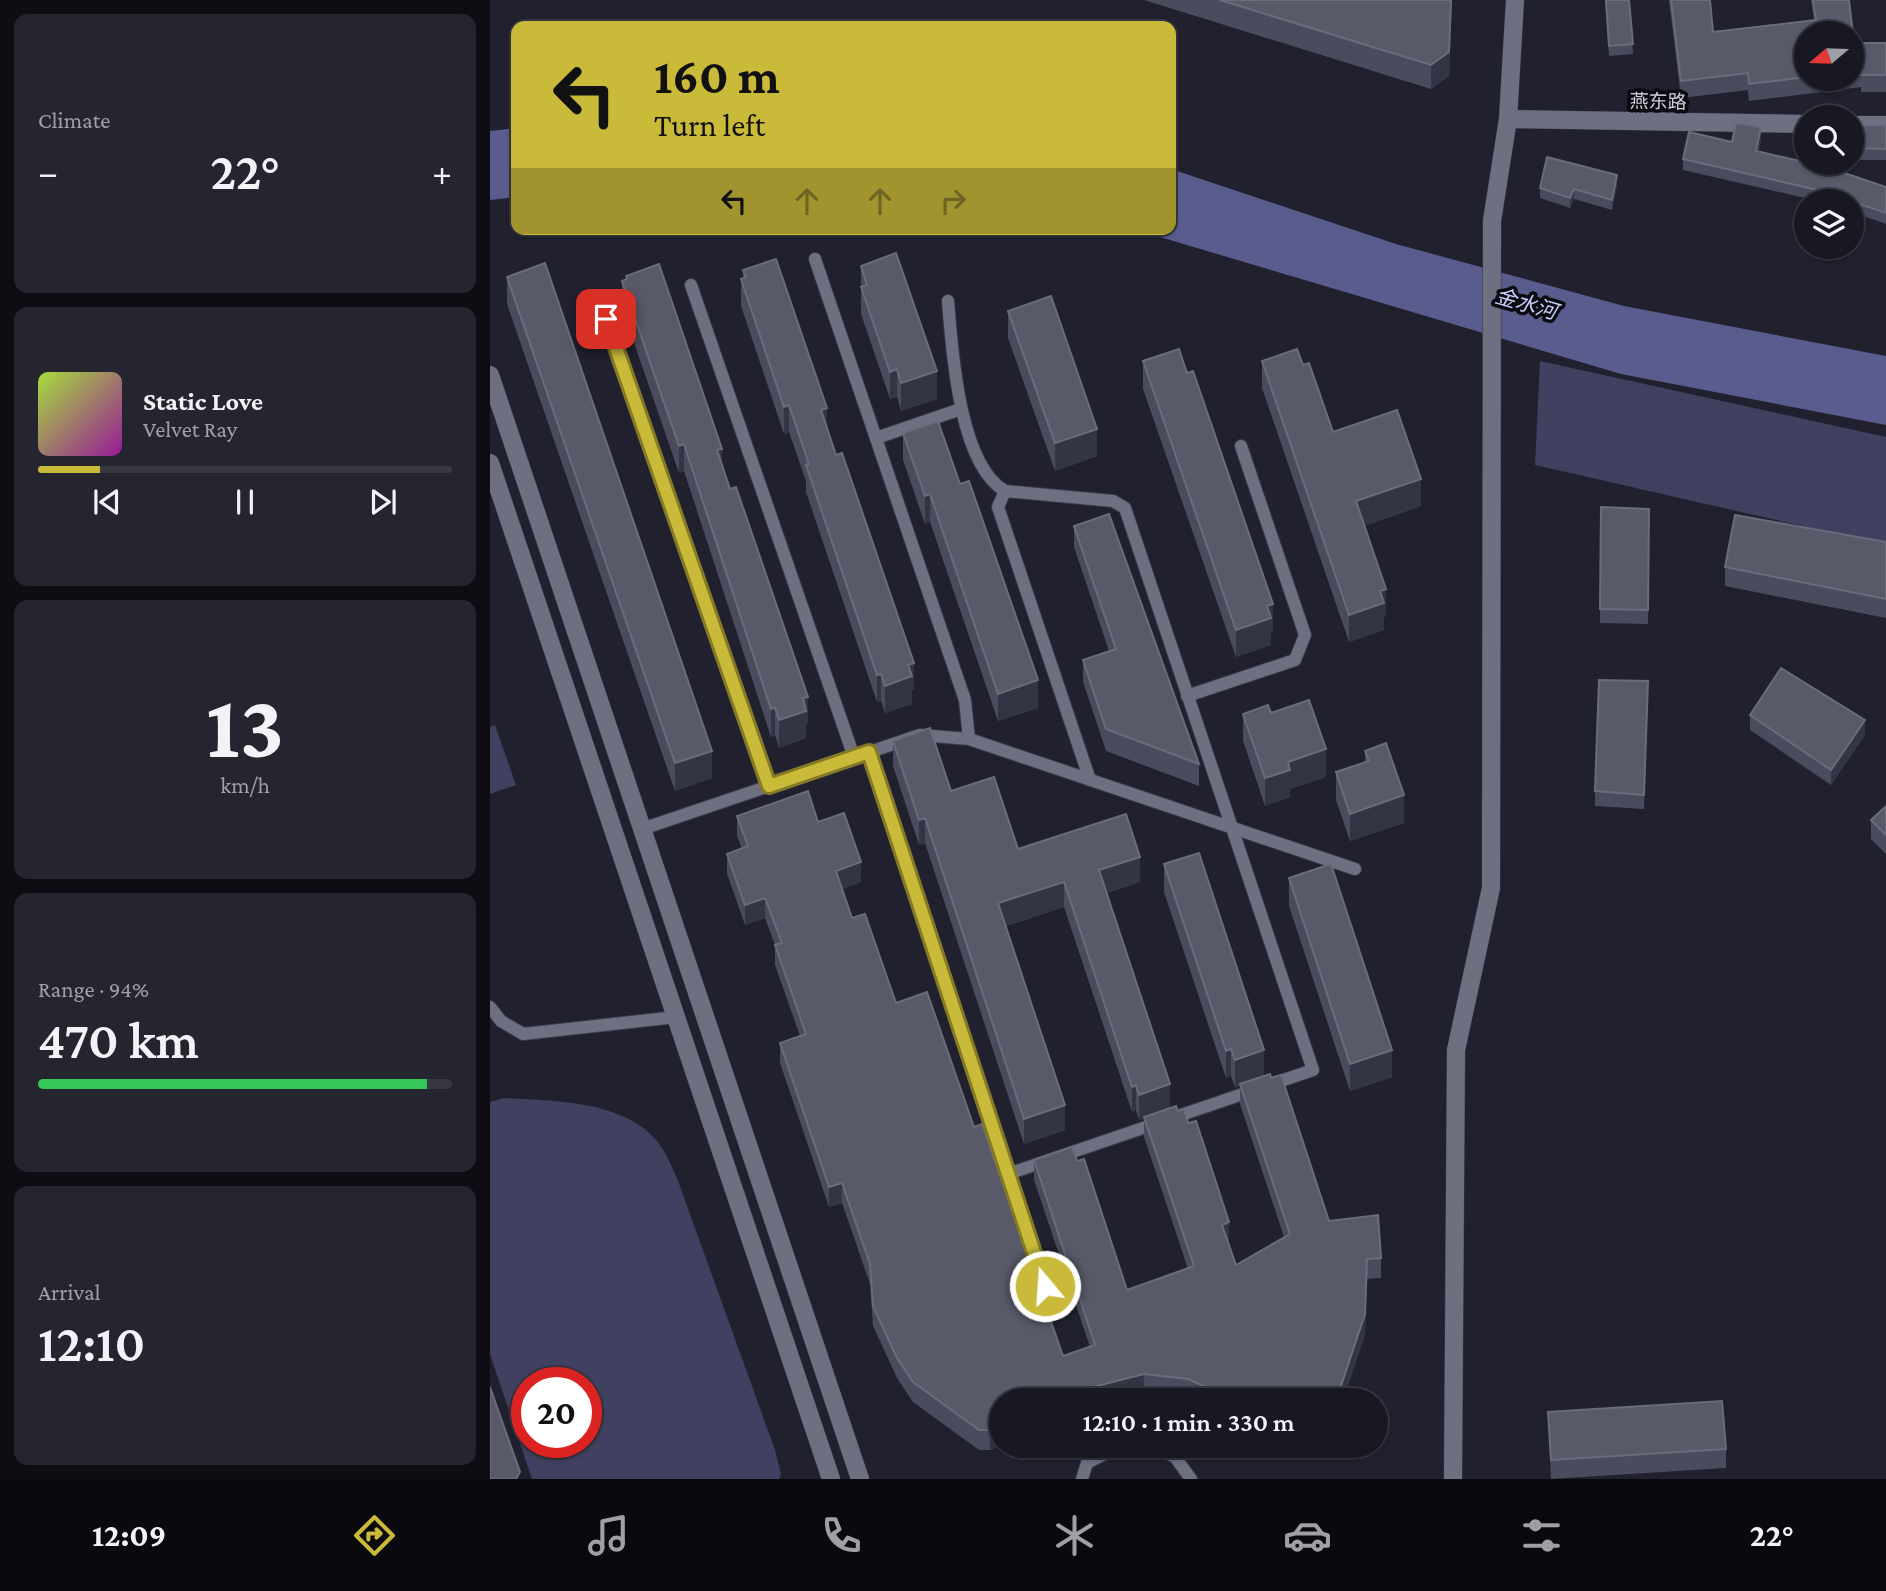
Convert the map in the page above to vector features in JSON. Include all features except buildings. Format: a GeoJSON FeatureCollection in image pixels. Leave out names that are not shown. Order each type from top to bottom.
{"type":"FeatureCollection","features":[{"type":"Feature","properties":{"kind":"street"},"geometry":{"type":"LineString","coordinates":[[1453,1479],[1456,1050],[1491,888],[1492,221],[1508,119],[1515,0]]}},
{"type":"Feature","properties":{"kind":"street","name":"燕东路"},"geometry":{"type":"LineString","coordinates":[[1508,119],[1794,124]]}},
{"type":"Feature","properties":{"kind":"street"},"geometry":{"type":"LineString","coordinates":[[1864,125],[1886,125]]}},
{"type":"Feature","properties":{"kind":"street"},"geometry":{"type":"LineString","coordinates":[[490,375],[860,1479]]}},
{"type":"Feature","properties":{"kind":"street"},"geometry":{"type":"LineString","coordinates":[[490,463],[831,1479]]}},
{"type":"Feature","properties":{"kind":"lane"},"geometry":{"type":"LineString","coordinates":[[815,259],[965,700],[969,739]]}},
{"type":"Feature","properties":{"kind":"lane"},"geometry":{"type":"LineString","coordinates":[[691,285],[854,757]]}},
{"type":"Feature","properties":{"kind":"lane"},"geometry":{"type":"LineString","coordinates":[[948,301],[961,409],[985,472],[995,485],[1005,491],[1113,501],[1125,508],[1313,1070],[1008,1174]]}},
{"type":"Feature","properties":{"kind":"lane"},"geometry":{"type":"LineString","coordinates":[[606,319],[769,786]]}},
{"type":"Feature","properties":{"kind":"lane"},"geometry":{"type":"LineString","coordinates":[[876,438],[961,409]]}},
{"type":"Feature","properties":{"kind":"lane"},"geometry":{"type":"LineString","coordinates":[[1187,696],[1295,660],[1305,635],[1241,446]]}},
{"type":"Feature","properties":{"kind":"lane"},"geometry":{"type":"LineString","coordinates":[[1005,491],[999,507],[1090,780]]}},
{"type":"Feature","properties":{"kind":"lane"},"geometry":{"type":"LineString","coordinates":[[642,829],[920,735],[969,739],[1355,869]]}},
{"type":"Feature","properties":{"kind":"lane"},"geometry":{"type":"LineString","coordinates":[[869,752],[1053,1308]]}},
{"type":"Feature","properties":{"kind":"lane"},"geometry":{"type":"LineString","coordinates":[[490,1007],[501,1021],[523,1034],[676,1017]]}},
{"type":"Feature","properties":{"kind":"lane"},"geometry":{"type":"LineString","coordinates":[[1082,1479],[1087,1462],[1095,1458]]}},
{"type":"Feature","properties":{"kind":"lane"},"geometry":{"type":"LineString","coordinates":[[1176,1458],[1191,1479]]}},
{"type":"Feature","properties":{"kind":"shaded area"},"geometry":{"type":"Polygon","coordinates":[[[1540,361],[1886,437],[1886,545],[1535,465],[1540,361]]]}},
{"type":"Feature","properties":{"kind":"shaded area"},"geometry":{"type":"Polygon","coordinates":[[[495,725],[516,785],[490,794],[490,727],[495,725]]]}},
{"type":"Feature","properties":{"kind":"shaded area"},"geometry":{"type":"Polygon","coordinates":[[[505,1098],[568,1102],[591,1106],[632,1120],[649,1132],[662,1148],[677,1178],[775,1450],[781,1474],[779,1479],[532,1479],[525,1458],[602,1458],[602,1367],[511,1367],[511,1416],[490,1354],[490,1102],[505,1098]]]}},
{"type":"Feature","properties":{"kind":"water"},"geometry":{"type":"Polygon","coordinates":[[[511,129],[511,198],[490,200],[490,131],[511,129]]]}},
{"type":"Feature","properties":{"kind":"water","name":"金水河"},"geometry":{"type":"Polygon","coordinates":[[[1176,171],[1396,244],[1624,306],[1886,356],[1886,425],[1621,374],[1153,235],[1176,235],[1176,171]]]}},
{"type":"Feature","properties":{"kind":"route"},"geometry":{"type":"LineString","coordinates":[[606,319],[769,786],[869,752],[1045,1286]]}}]}
